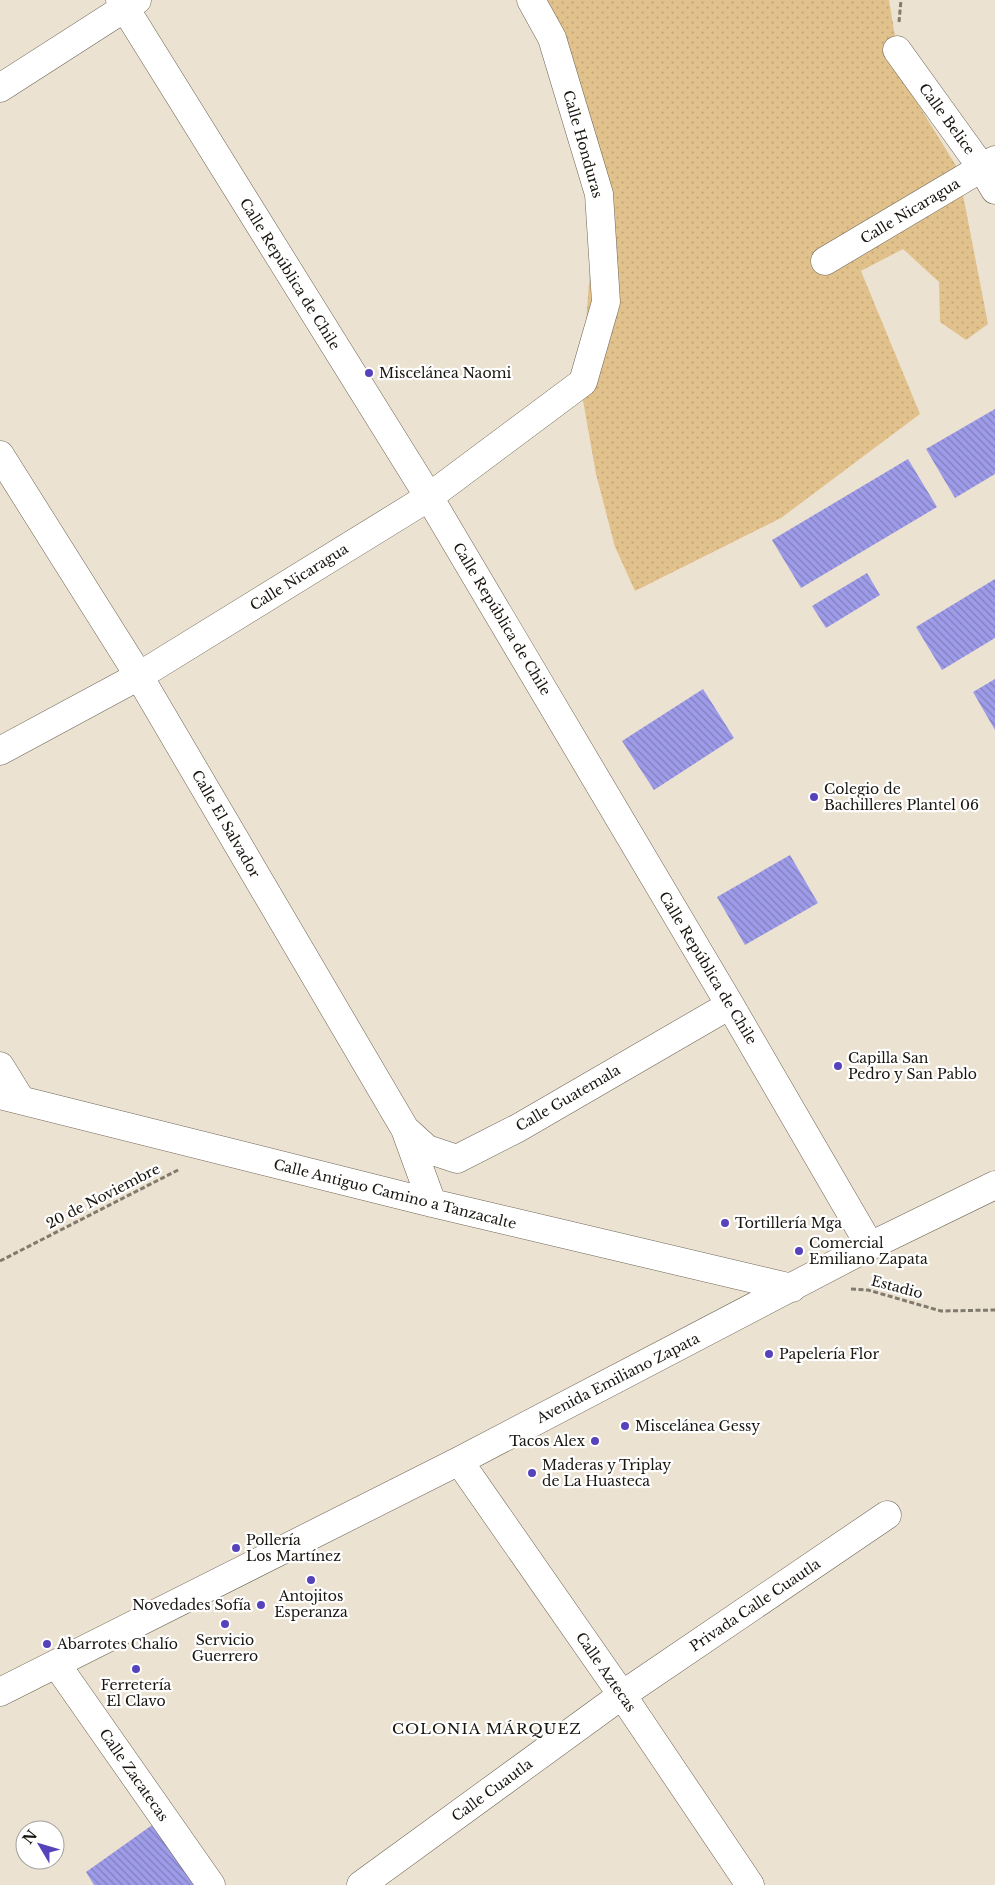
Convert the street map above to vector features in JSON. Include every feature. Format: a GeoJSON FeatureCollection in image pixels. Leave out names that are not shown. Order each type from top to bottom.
{"type":"FeatureCollection","features":[{"type":"Feature","properties":{"kind":"street","name":"Calle Honduras"},"geometry":{"type":"LineString","coordinates":[[531,0],[552,38],[599,194],[606,302],[583,382]]}},
{"type":"Feature","properties":{"kind":"street"},"geometry":{"type":"LineString","coordinates":[[0,88],[127,2]]}},
{"type":"Feature","properties":{"kind":"street","name":"Calle República de Chile"},"geometry":{"type":"LineString","coordinates":[[127,2],[429,497],[730,1005],[870,1246]]}},
{"type":"Feature","properties":{"kind":"street","name":"Calle Belice"},"geometry":{"type":"LineString","coordinates":[[897,50],[991,173]]}},
{"type":"Feature","properties":{"kind":"street","name":"Calle Nicaragua"},"geometry":{"type":"LineString","coordinates":[[825,261],[991,173]]}},
{"type":"Feature","properties":{"kind":"street","name":"Calle Nicaragua"},"geometry":{"type":"LineString","coordinates":[[0,751],[139,676],[429,497],[583,382]]}},
{"type":"Feature","properties":{"kind":"street","name":"Calle El Salvador"},"geometry":{"type":"LineString","coordinates":[[0,455],[139,676],[405,1129],[432,1203]]}},
{"type":"Feature","properties":{"kind":"street","name":"Calle Guatemala"},"geometry":{"type":"LineString","coordinates":[[405,1129],[427,1149],[457,1159],[518,1128],[730,1005]]}},
{"type":"Feature","properties":{"kind":"street"},"geometry":{"type":"LineString","coordinates":[[0,1066],[10,1098]]}},
{"type":"Feature","properties":{"kind":"street","name":"Calle Antiguo Camino a Tanzacalte"},"geometry":{"type":"LineString","coordinates":[[10,1098],[217,1151],[792,1288]]}},
{"type":"Feature","properties":{"kind":"street","name":"Avenida Emiliano Zapata"},"geometry":{"type":"LineString","coordinates":[[0,1692],[459,1461],[870,1246],[995,1185]]}},
{"type":"Feature","properties":{"kind":"street","name":"Calle Aztecas"},"geometry":{"type":"LineString","coordinates":[[459,1461],[622,1695],[750,1885]]}},
{"type":"Feature","properties":{"kind":"street","name":"Privada Calle Cuautla"},"geometry":{"type":"LineString","coordinates":[[622,1695],[887,1515]]}},
{"type":"Feature","properties":{"kind":"street","name":"Calle Zacatecas"},"geometry":{"type":"LineString","coordinates":[[57,1664],[211,1885]]}},
{"type":"Feature","properties":{"kind":"street","name":"Calle Cuautla"},"geometry":{"type":"LineString","coordinates":[[361,1885],[622,1695]]}},
{"type":"Feature","properties":{"kind":"path","name":"20 de Noviembre"},"geometry":{"type":"LineString","coordinates":[[0,1261],[217,1151]]}},
{"type":"Feature","properties":{"kind":"path","name":"Estadio"},"geometry":{"type":"LineString","coordinates":[[849,1289],[868,1290],[941,1311],[995,1310]]}},
{"type":"Feature","properties":{"kind":"shaded area"},"geometry":{"type":"Polygon","coordinates":[[[542,0],[889,0],[902,78],[958,169],[988,324],[966,340],[940,322],[939,282],[903,249],[861,271],[920,414],[781,518],[635,591],[615,547],[596,474],[581,389],[594,216],[542,0]]]}},
{"type":"Feature","properties":{"kind":"building"},"geometry":{"type":"Polygon","coordinates":[[[995,409],[995,474],[955,498],[926,449],[995,409]]]}},
{"type":"Feature","properties":{"kind":"building"},"geometry":{"type":"Polygon","coordinates":[[[908,459],[937,507],[801,588],[772,540],[908,459]]]}},
{"type":"Feature","properties":{"kind":"building"},"geometry":{"type":"Polygon","coordinates":[[[867,573],[880,595],[826,628],[812,606],[867,573]]]}},
{"type":"Feature","properties":{"kind":"building"},"geometry":{"type":"Polygon","coordinates":[[[995,579],[995,638],[942,670],[916,627],[995,579]]]}},
{"type":"Feature","properties":{"kind":"building"},"geometry":{"type":"Polygon","coordinates":[[[995,679],[995,730],[973,692],[995,679]]]}},
{"type":"Feature","properties":{"kind":"building"},"geometry":{"type":"Polygon","coordinates":[[[703,689],[734,738],[654,790],[622,741],[703,689]]]}},
{"type":"Feature","properties":{"kind":"building"},"geometry":{"type":"Polygon","coordinates":[[[790,855],[818,903],[745,945],[717,897],[790,855]]]}},
{"type":"Feature","properties":{"kind":"building"},"geometry":{"type":"Polygon","coordinates":[[[155,1823],[199,1885],[94,1885],[86,1872],[155,1823]]]}},
{"type":"Feature","properties":{"kind":"place","name":"Miscelánea Naomi"},"geometry":{"type":"Point","coordinates":[369,373]}},
{"type":"Feature","properties":{"kind":"place","name":"Colegio de Bachilleres Plantel 06"},"geometry":{"type":"Point","coordinates":[814,797]}},
{"type":"Feature","properties":{"kind":"place","name":"Capilla San Pedro y San Pablo"},"geometry":{"type":"Point","coordinates":[838,1066]}},
{"type":"Feature","properties":{"kind":"place","name":"Tortillería Mga"},"geometry":{"type":"Point","coordinates":[725,1223]}},
{"type":"Feature","properties":{"kind":"place","name":"Comercial Emiliano Zapata"},"geometry":{"type":"Point","coordinates":[799,1251]}},
{"type":"Feature","properties":{"kind":"place","name":"Papelería Flor"},"geometry":{"type":"Point","coordinates":[769,1354]}},
{"type":"Feature","properties":{"kind":"place","name":"Miscelánea Gessy"},"geometry":{"type":"Point","coordinates":[625,1426]}},
{"type":"Feature","properties":{"kind":"place","name":"Tacos Alex"},"geometry":{"type":"Point","coordinates":[595,1441]}},
{"type":"Feature","properties":{"kind":"place","name":"Maderas y Triplay de La Huasteca"},"geometry":{"type":"Point","coordinates":[532,1473]}},
{"type":"Feature","properties":{"kind":"place","name":"Pollería Los Martínez"},"geometry":{"type":"Point","coordinates":[236,1548]}},
{"type":"Feature","properties":{"kind":"place","name":"Antojitos Esperanza"},"geometry":{"type":"Point","coordinates":[311,1580]}},
{"type":"Feature","properties":{"kind":"place","name":"Novedades Sofía"},"geometry":{"type":"Point","coordinates":[261,1605]}},
{"type":"Feature","properties":{"kind":"place","name":"Servicio Guerrero"},"geometry":{"type":"Point","coordinates":[225,1624]}},
{"type":"Feature","properties":{"kind":"place","name":"Abarrotes Chalío"},"geometry":{"type":"Point","coordinates":[47,1644]}},
{"type":"Feature","properties":{"kind":"place","name":"Ferretería El Clavo"},"geometry":{"type":"Point","coordinates":[136,1669]}},
{"type":"Feature","properties":{"kind":"district","name":"COLONIA MÁRQUEZ"},"geometry":{"type":"Point","coordinates":[487,1729]}}]}
